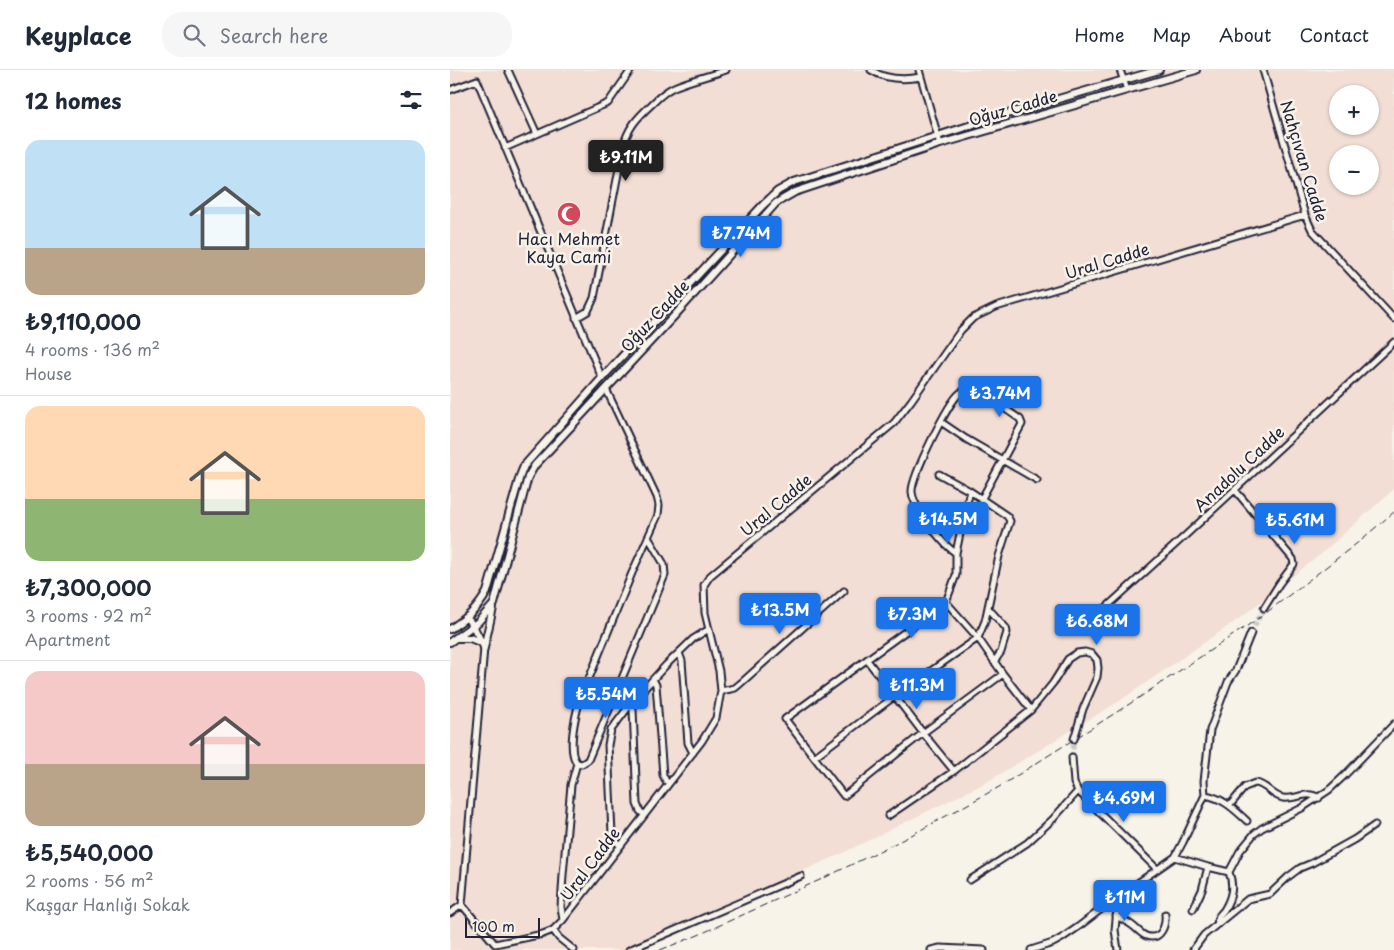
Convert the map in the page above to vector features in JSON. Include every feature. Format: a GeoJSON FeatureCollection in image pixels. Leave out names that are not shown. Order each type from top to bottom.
{"type":"FeatureCollection","features":[{"type":"Feature","properties":{"kind":"street"},"geometry":{"type":"LineString","coordinates":[[508,70],[537,134]]}},
{"type":"Feature","properties":{"kind":"street"},"geometry":{"type":"LineString","coordinates":[[505,148],[608,104],[631,70]]}},
{"type":"Feature","properties":{"kind":"street"},"geometry":{"type":"LineString","coordinates":[[576,318],[588,311],[594,298],[622,148],[629,129],[638,117],[663,93],[680,85],[726,70]]}},
{"type":"Feature","properties":{"kind":"street"},"geometry":{"type":"LineString","coordinates":[[871,70],[887,77],[904,79],[921,77]]}},
{"type":"Feature","properties":{"kind":"street"},"geometry":{"type":"LineString","coordinates":[[919,70],[940,144]]}},
{"type":"Feature","properties":{"kind":"street"},"geometry":{"type":"LineString","coordinates":[[1120,70],[1127,90]]}},
{"type":"Feature","properties":{"kind":"street","name":"Oğuz Cadde"},"geometry":{"type":"LineString","coordinates":[[450,628],[467,618],[481,603],[487,592],[524,466],[602,378],[763,205],[778,192],[794,182],[938,135],[1158,70]]}},
{"type":"Feature","properties":{"kind":"street","name":"Oğuz Cadde"},"geometry":{"type":"LineString","coordinates":[[453,640],[473,626],[494,604],[529,474],[535,465],[776,203],[795,192],[940,144],[1196,70]]}},
{"type":"Feature","properties":{"kind":"street","name":"Nahçıvan Cadde"},"geometry":{"type":"LineString","coordinates":[[1263,70],[1305,215],[1312,230],[1394,319]]}},
{"type":"Feature","properties":{"kind":"street"},"geometry":{"type":"LineString","coordinates":[[450,90],[477,80],[606,389],[659,501],[658,515],[648,537],[632,573],[579,703],[574,721],[573,742],[574,759],[578,763],[582,764],[588,760],[665,575],[664,564],[648,537]]}},
{"type":"Feature","properties":{"kind":"street","name":"Ural Cadde"},"geometry":{"type":"LineString","coordinates":[[495,944],[543,934],[553,930],[563,920],[702,742],[716,718],[721,691],[719,671],[705,613],[704,585],[710,576],[894,423],[912,401],[957,334],[973,318],[996,307],[1305,215]]}},
{"type":"Feature","properties":{"kind":"street","name":"Anadolu Cadde"},"geometry":{"type":"LineString","coordinates":[[1100,613],[1394,342]]}},
{"type":"Feature","properties":{"kind":"street"},"geometry":{"type":"LineString","coordinates":[[956,553],[945,545],[916,505],[912,486],[932,439],[955,399],[962,392],[973,390],[1022,422],[981,500]]}},
{"type":"Feature","properties":{"kind":"street"},"geometry":{"type":"LineString","coordinates":[[941,422],[1036,480]]}},
{"type":"Feature","properties":{"kind":"street"},"geometry":{"type":"LineString","coordinates":[[814,757],[894,696],[978,638],[985,621],[999,556],[1010,521],[1006,516],[940,474]]}},
{"type":"Feature","properties":{"kind":"street"},"geometry":{"type":"LineString","coordinates":[[1235,490],[1293,558],[1294,564],[1264,608]]}},
{"type":"Feature","properties":{"kind":"street"},"geometry":{"type":"LineString","coordinates":[[970,492],[956,553],[956,575],[946,602],[785,719],[844,796],[923,733],[1003,674]]}},
{"type":"Feature","properties":{"kind":"street"},"geometry":{"type":"LineString","coordinates":[[721,691],[734,688],[741,683],[844,591]]}},
{"type":"Feature","properties":{"kind":"street"},"geometry":{"type":"LineString","coordinates":[[946,602],[978,638],[1031,710]]}},
{"type":"Feature","properties":{"kind":"street"},"geometry":{"type":"LineString","coordinates":[[494,604],[483,645],[462,904],[498,950]]}},
{"type":"Feature","properties":{"kind":"street"},"geometry":{"type":"LineString","coordinates":[[988,608],[1006,628],[1007,632],[1001,652],[994,662]]}},
{"type":"Feature","properties":{"kind":"street"},"geometry":{"type":"LineString","coordinates":[[467,618],[483,645]]}},
{"type":"Feature","properties":{"kind":"street"},"geometry":{"type":"LineString","coordinates":[[620,846],[612,834],[608,741],[612,726],[630,704],[679,653],[709,629]]}},
{"type":"Feature","properties":{"kind":"street"},"geometry":{"type":"LineString","coordinates":[[1031,950],[1062,938],[1175,856],[1205,794],[1204,781],[1210,730],[1228,682],[1236,670],[1251,633]]}},
{"type":"Feature","properties":{"kind":"street"},"geometry":{"type":"LineString","coordinates":[[453,640],[470,638],[483,645]]}},
{"type":"Feature","properties":{"kind":"street"},"geometry":{"type":"LineString","coordinates":[[888,816],[954,771],[1031,710],[1053,683],[1068,659],[1077,653],[1085,652],[1092,654],[1097,660],[1097,677],[1083,709],[1074,739]]}},
{"type":"Feature","properties":{"kind":"street"},"geometry":{"type":"LineString","coordinates":[[679,653],[682,661],[688,743],[693,753]]}},
{"type":"Feature","properties":{"kind":"street"},"geometry":{"type":"LineString","coordinates":[[867,660],[954,771]]}},
{"type":"Feature","properties":{"kind":"street"},"geometry":{"type":"LineString","coordinates":[[653,679],[656,686],[664,775],[669,783]]}},
{"type":"Feature","properties":{"kind":"street"},"geometry":{"type":"LineString","coordinates":[[630,704],[633,709],[637,804],[644,815]]}},
{"type":"Feature","properties":{"kind":"street"},"geometry":{"type":"LineString","coordinates":[[1218,924],[1218,918],[1232,893],[1232,881],[1229,872],[1240,851],[1254,834],[1319,798],[1345,775],[1394,724]]}},
{"type":"Feature","properties":{"kind":"street"},"geometry":{"type":"LineString","coordinates":[[1072,758],[1074,783],[1078,791],[1157,869]]}},
{"type":"Feature","properties":{"kind":"street"},"geometry":{"type":"LineString","coordinates":[[563,920],[561,907],[571,785],[578,763]]}},
{"type":"Feature","properties":{"kind":"street"},"geometry":{"type":"LineString","coordinates":[[1230,805],[1245,787],[1255,783],[1264,786],[1279,797],[1291,798],[1309,794],[1319,798]]}},
{"type":"Feature","properties":{"kind":"street"},"geometry":{"type":"LineString","coordinates":[[970,880],[1027,843],[1078,791]]}},
{"type":"Feature","properties":{"kind":"street"},"geometry":{"type":"LineString","coordinates":[[1205,794],[1230,805],[1247,821]]}},
{"type":"Feature","properties":{"kind":"street"},"geometry":{"type":"LineString","coordinates":[[1193,950],[1204,934],[1248,899],[1270,894],[1300,868],[1312,864],[1355,839],[1375,824]]}},
{"type":"Feature","properties":{"kind":"street"},"geometry":{"type":"LineString","coordinates":[[1175,856],[1229,872]]}},
{"type":"Feature","properties":{"kind":"street"},"geometry":{"type":"LineString","coordinates":[[1194,909],[1204,884],[1208,867]]}},
{"type":"Feature","properties":{"kind":"street"},"geometry":{"type":"LineString","coordinates":[[629,950],[801,876]]}},
{"type":"Feature","properties":{"kind":"street"},"geometry":{"type":"LineString","coordinates":[[1116,898],[1115,930],[1118,950]]}},
{"type":"Feature","properties":{"kind":"street"},"geometry":{"type":"LineString","coordinates":[[450,912],[462,904]]}},
{"type":"Feature","properties":{"kind":"street"},"geometry":{"type":"LineString","coordinates":[[1116,916],[1132,925],[1144,936],[1153,937],[1160,934],[1164,928],[1165,914]]}},
{"type":"Feature","properties":{"kind":"street"},"geometry":{"type":"LineString","coordinates":[[553,930],[559,938],[574,950]]}},
{"type":"Feature","properties":{"kind":"street"},"geometry":{"type":"LineString","coordinates":[[930,950],[948,948],[984,950]]}},
{"type":"Feature","properties":{"kind":"shaded area"},"geometry":{"type":"Polygon","coordinates":[[[450,70],[1394,70],[1394,489],[1321,554],[1240,618],[1121,700],[987,782],[841,854],[624,950],[450,950],[450,70]]]}},
{"type":"Feature","properties":{"kind":"tunnel"},"geometry":{"type":"LineString","coordinates":[[1251,633],[1264,608]]}},
{"type":"Feature","properties":{"kind":"tunnel"},"geometry":{"type":"LineString","coordinates":[[1072,757],[1074,739]]}},
{"type":"Feature","properties":{"kind":"railway"},"geometry":{"type":"LineString","coordinates":[[660,950],[696,936],[822,879],[906,838],[999,787],[1131,703],[1262,616],[1356,544],[1394,512]]}},
{"type":"Feature","properties":{"kind":"place","name":"Hacı Mehmet Kaya Cami"},"geometry":{"type":"Point","coordinates":[569,214]}}]}
